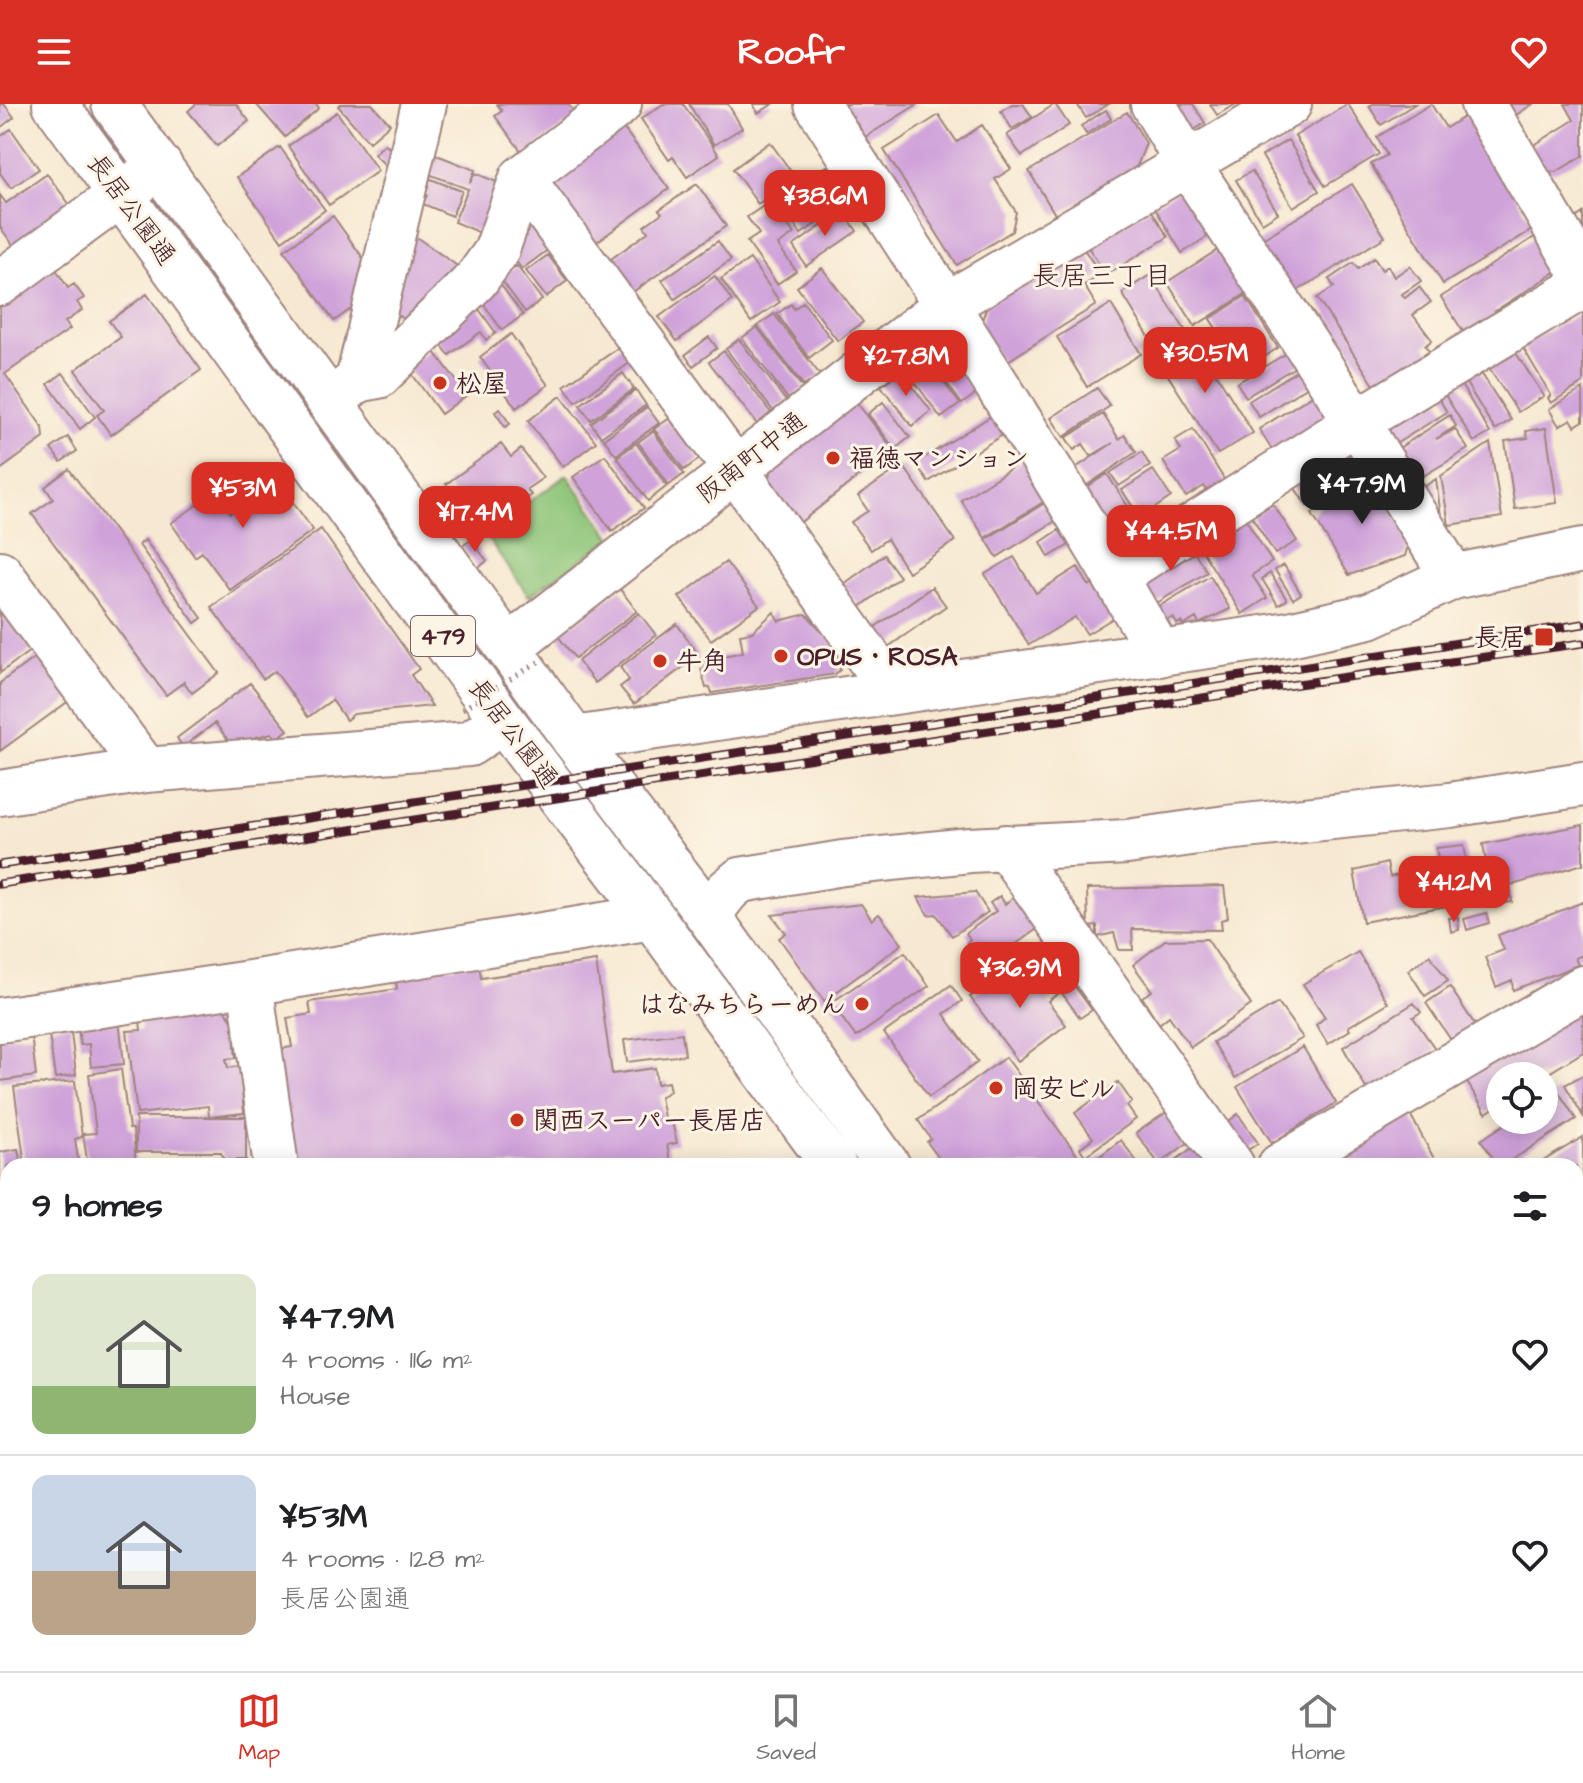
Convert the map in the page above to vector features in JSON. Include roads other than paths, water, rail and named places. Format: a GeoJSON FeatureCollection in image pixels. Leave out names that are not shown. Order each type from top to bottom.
{"type":"FeatureCollection","features":[{"type":"Feature","properties":{"kind":"main road","name":"長居公園通"},"geometry":{"type":"LineString","coordinates":[[55,104],[121,194],[483,715],[652,917],[817,1158]]}},
{"type":"Feature","properties":{"kind":"main road","name":"長居公園通"},"geometry":{"type":"LineString","coordinates":[[114,104],[160,166],[344,391],[528,652],[574,739],[708,915],[882,1158]]}},
{"type":"Feature","properties":{"kind":"main road"},"geometry":{"type":"LineString","coordinates":[[344,391],[424,104]]}},
{"type":"Feature","properties":{"kind":"main road"},"geometry":{"type":"LineString","coordinates":[[344,391],[378,376],[476,280],[496,252],[522,178],[619,104]]}},
{"type":"Feature","properties":{"kind":"main road"},"geometry":{"type":"LineString","coordinates":[[817,104],[946,305],[1115,576],[1160,654]]}},
{"type":"Feature","properties":{"kind":"main road"},"geometry":{"type":"LineString","coordinates":[[1153,104],[1188,164],[1357,422],[1453,577]]}},
{"type":"Feature","properties":{"kind":"main road","name":"阪南町中通"},"geometry":{"type":"LineString","coordinates":[[528,652],[735,469],[946,305],[1289,104]]}},
{"type":"Feature","properties":{"kind":"main road"},"geometry":{"type":"LineString","coordinates":[[1483,104],[1583,274]]}},
{"type":"Feature","properties":{"kind":"main road"},"geometry":{"type":"LineString","coordinates":[[0,283],[160,166]]}},
{"type":"Feature","properties":{"kind":"main road"},"geometry":{"type":"LineString","coordinates":[[522,178],[893,692]]}},
{"type":"Feature","properties":{"kind":"main road"},"geometry":{"type":"LineString","coordinates":[[1115,576],[1357,422],[1583,286]]}},
{"type":"Feature","properties":{"kind":"main road"},"geometry":{"type":"LineString","coordinates":[[574,739],[1289,634],[1369,616],[1453,577],[1583,550]]}},
{"type":"Feature","properties":{"kind":"main road"},"geometry":{"type":"LineString","coordinates":[[0,573],[146,770]]}},
{"type":"Feature","properties":{"kind":"main road"},"geometry":{"type":"LineString","coordinates":[[0,793],[146,770],[469,744],[483,715]]}},
{"type":"Feature","properties":{"kind":"main road"},"geometry":{"type":"LineString","coordinates":[[708,915],[740,880],[843,863],[1006,847],[1127,842],[1226,828],[1450,805],[1583,784]]}},
{"type":"Feature","properties":{"kind":"main road"},"geometry":{"type":"LineString","coordinates":[[1006,847],[1226,1158]]}},
{"type":"Feature","properties":{"kind":"main road"},"geometry":{"type":"LineString","coordinates":[[0,1020],[250,983],[652,917]]}},
{"type":"Feature","properties":{"kind":"main road"},"geometry":{"type":"LineString","coordinates":[[250,983],[275,1158]]}},
{"type":"Feature","properties":{"kind":"main road"},"geometry":{"type":"LineString","coordinates":[[1294,1158],[1583,988]]}},
{"type":"Feature","properties":{"kind":"railway"},"geometry":{"type":"LineString","coordinates":[[0,865],[1583,624]]}},
{"type":"Feature","properties":{"kind":"railway"},"geometry":{"type":"LineString","coordinates":[[0,884],[1222,695],[1583,643]]}},
{"type":"Feature","properties":{"kind":"place","name":"松屋"},"geometry":{"type":"Point","coordinates":[440,383]}},
{"type":"Feature","properties":{"kind":"place","name":"福徳マンション"},"geometry":{"type":"Point","coordinates":[833,458]}},
{"type":"Feature","properties":{"kind":"place","name":"長居"},"geometry":{"type":"Point","coordinates":[1544,637]}},
{"type":"Feature","properties":{"kind":"place","name":"OPUS・ROSA"},"geometry":{"type":"Point","coordinates":[781,656]}},
{"type":"Feature","properties":{"kind":"place","name":"牛角"},"geometry":{"type":"Point","coordinates":[660,661]}},
{"type":"Feature","properties":{"kind":"place","name":"はなみちらーめん"},"geometry":{"type":"Point","coordinates":[862,1004]}},
{"type":"Feature","properties":{"kind":"place","name":"岡安ビル"},"geometry":{"type":"Point","coordinates":[996,1088]}},
{"type":"Feature","properties":{"kind":"place","name":"関西スーパー長居店"},"geometry":{"type":"Point","coordinates":[517,1120]}},
{"type":"Feature","properties":{"kind":"district","name":"長居三丁目"},"geometry":{"type":"Point","coordinates":[1102,275]}}]}
